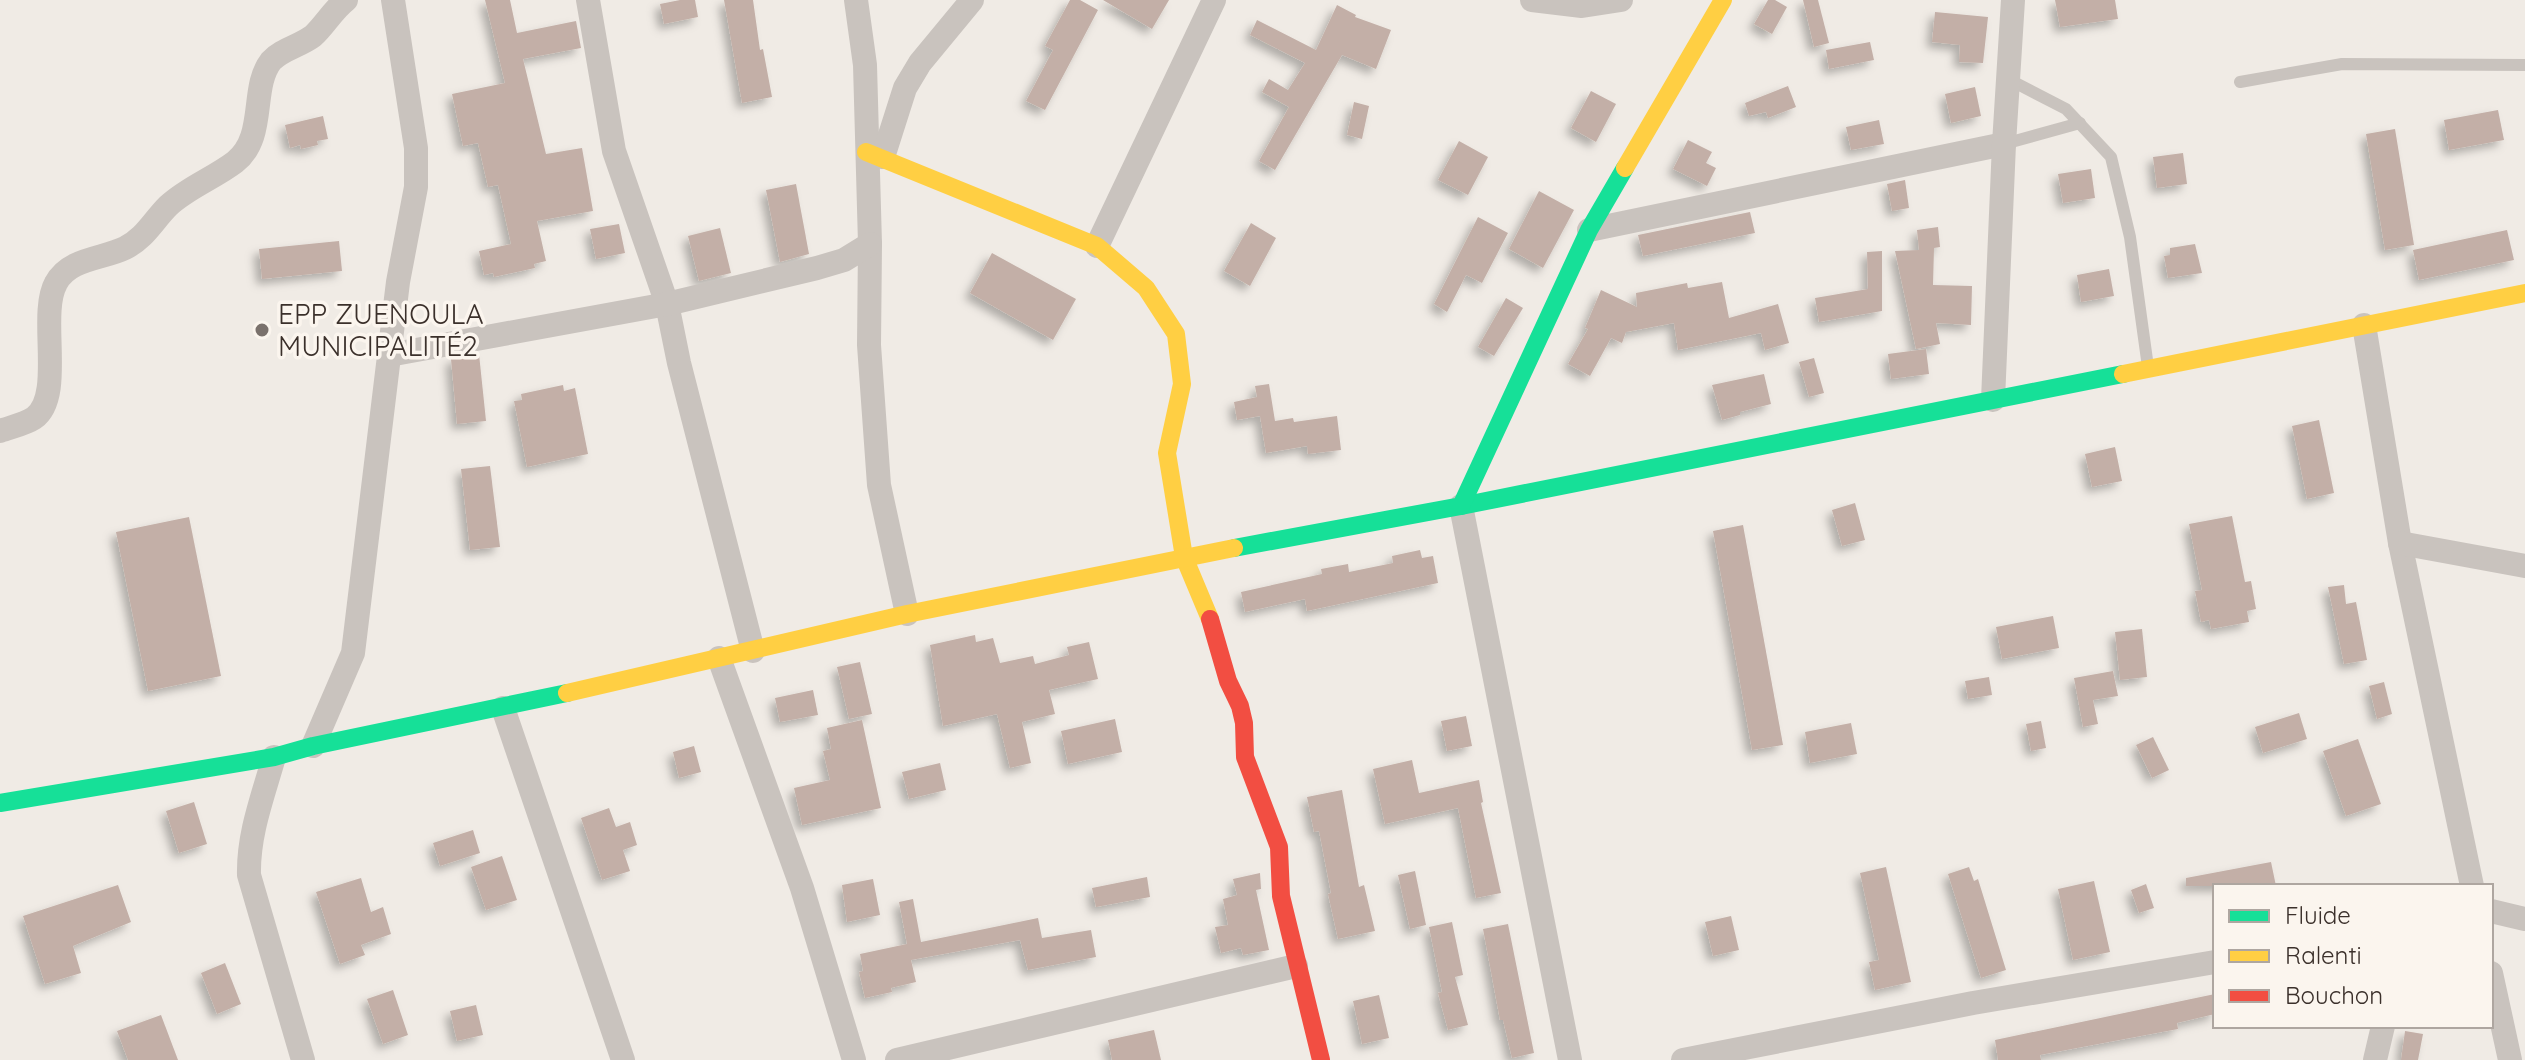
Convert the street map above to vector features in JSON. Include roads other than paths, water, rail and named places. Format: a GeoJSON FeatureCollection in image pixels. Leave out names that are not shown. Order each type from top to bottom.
{"type":"FeatureCollection","features":[{"type":"Feature","properties":{"kind":"street"},"geometry":{"type":"LineString","coordinates":[[0,431],[33,419],[42,410],[47,394],[51,300],[56,283],[66,270],[129,246],[149,231],[169,206],[236,161],[248,148],[253,135],[270,62],[311,37],[346,0]]}},
{"type":"Feature","properties":{"kind":"street"},"geometry":{"type":"LineString","coordinates":[[313,746],[353,653],[398,282],[416,187],[416,148],[393,0]]}},
{"type":"Feature","properties":{"kind":"street"},"geometry":{"type":"LineString","coordinates":[[588,0],[614,151],[667,304],[679,363],[753,651]]}},
{"type":"Feature","properties":{"kind":"street"},"geometry":{"type":"LineString","coordinates":[[856,0],[874,154],[869,345],[879,485],[907,614]]}},
{"type":"Feature","properties":{"kind":"street"},"geometry":{"type":"LineString","coordinates":[[874,154],[920,63],[972,0]]}},
{"type":"Feature","properties":{"kind":"street"},"geometry":{"type":"LineString","coordinates":[[1097,246],[1214,0]]}},
{"type":"Feature","properties":{"kind":"street"},"geometry":{"type":"LineString","coordinates":[[1532,0],[1582,6],[1621,0]]}},
{"type":"Feature","properties":{"kind":"street"},"geometry":{"type":"LineString","coordinates":[[1570,1060],[1461,506],[1589,230],[1723,0]]}},
{"type":"Feature","properties":{"kind":"street"},"geometry":{"type":"LineString","coordinates":[[1993,400],[2013,0]]}},
{"type":"Feature","properties":{"kind":"street"},"geometry":{"type":"LineString","coordinates":[[1589,230],[2004,144]]}},
{"type":"Feature","properties":{"kind":"street"},"geometry":{"type":"LineString","coordinates":[[874,154],[1097,246],[1146,288],[1176,334],[1182,384],[1167,453],[1184,557],[1215,632],[1228,681],[1240,706],[1245,757],[1279,847],[1281,896],[1321,1060]]}},
{"type":"Feature","properties":{"kind":"street"},"geometry":{"type":"LineString","coordinates":[[389,355],[667,304],[829,265],[870,244]]}},
{"type":"Feature","properties":{"kind":"street"},"geometry":{"type":"LineString","coordinates":[[0,803],[274,757],[313,746],[503,708],[907,614],[2525,293]]}},
{"type":"Feature","properties":{"kind":"street"},"geometry":{"type":"LineString","coordinates":[[2364,325],[2400,543],[2472,884]]}},
{"type":"Feature","properties":{"kind":"street"},"geometry":{"type":"LineString","coordinates":[[2400,543],[2525,566]]}},
{"type":"Feature","properties":{"kind":"street"},"geometry":{"type":"LineString","coordinates":[[719,658],[802,888],[854,1060]]}},
{"type":"Feature","properties":{"kind":"street"},"geometry":{"type":"LineString","coordinates":[[503,708],[623,1060]]}},
{"type":"Feature","properties":{"kind":"street"},"geometry":{"type":"LineString","coordinates":[[274,757],[248,852],[249,875],[300,1049],[283,1060]]}},
{"type":"Feature","properties":{"kind":"street"},"geometry":{"type":"LineString","coordinates":[[2493,911],[2525,919]]}},
{"type":"Feature","properties":{"kind":"street"},"geometry":{"type":"LineString","coordinates":[[1683,1060],[1973,1003],[2213,962]]}},
{"type":"Feature","properties":{"kind":"street"},"geometry":{"type":"LineString","coordinates":[[897,1060],[1296,966]]}},
{"type":"Feature","properties":{"kind":"street"},"geometry":{"type":"LineString","coordinates":[[2493,982],[2510,1060]]}},
{"type":"Feature","properties":{"kind":"street"},"geometry":{"type":"LineString","coordinates":[[2375,1060],[2383,1028]]}},
{"type":"Feature","properties":{"kind":"lane"},"geometry":{"type":"LineString","coordinates":[[2240,82],[2342,64],[2525,65]]}},
{"type":"Feature","properties":{"kind":"lane"},"geometry":{"type":"LineString","coordinates":[[2008,79],[2066,109],[2111,157],[2130,237],[2148,368]]}},
{"type":"Feature","properties":{"kind":"lane"},"geometry":{"type":"LineString","coordinates":[[2004,144],[2080,123]]}},
{"type":"Feature","properties":{"kind":"place","name":"EPP ZUENOULA MUNICIPALITÉ2"},"geometry":{"type":"Point","coordinates":[262,330]}}]}
